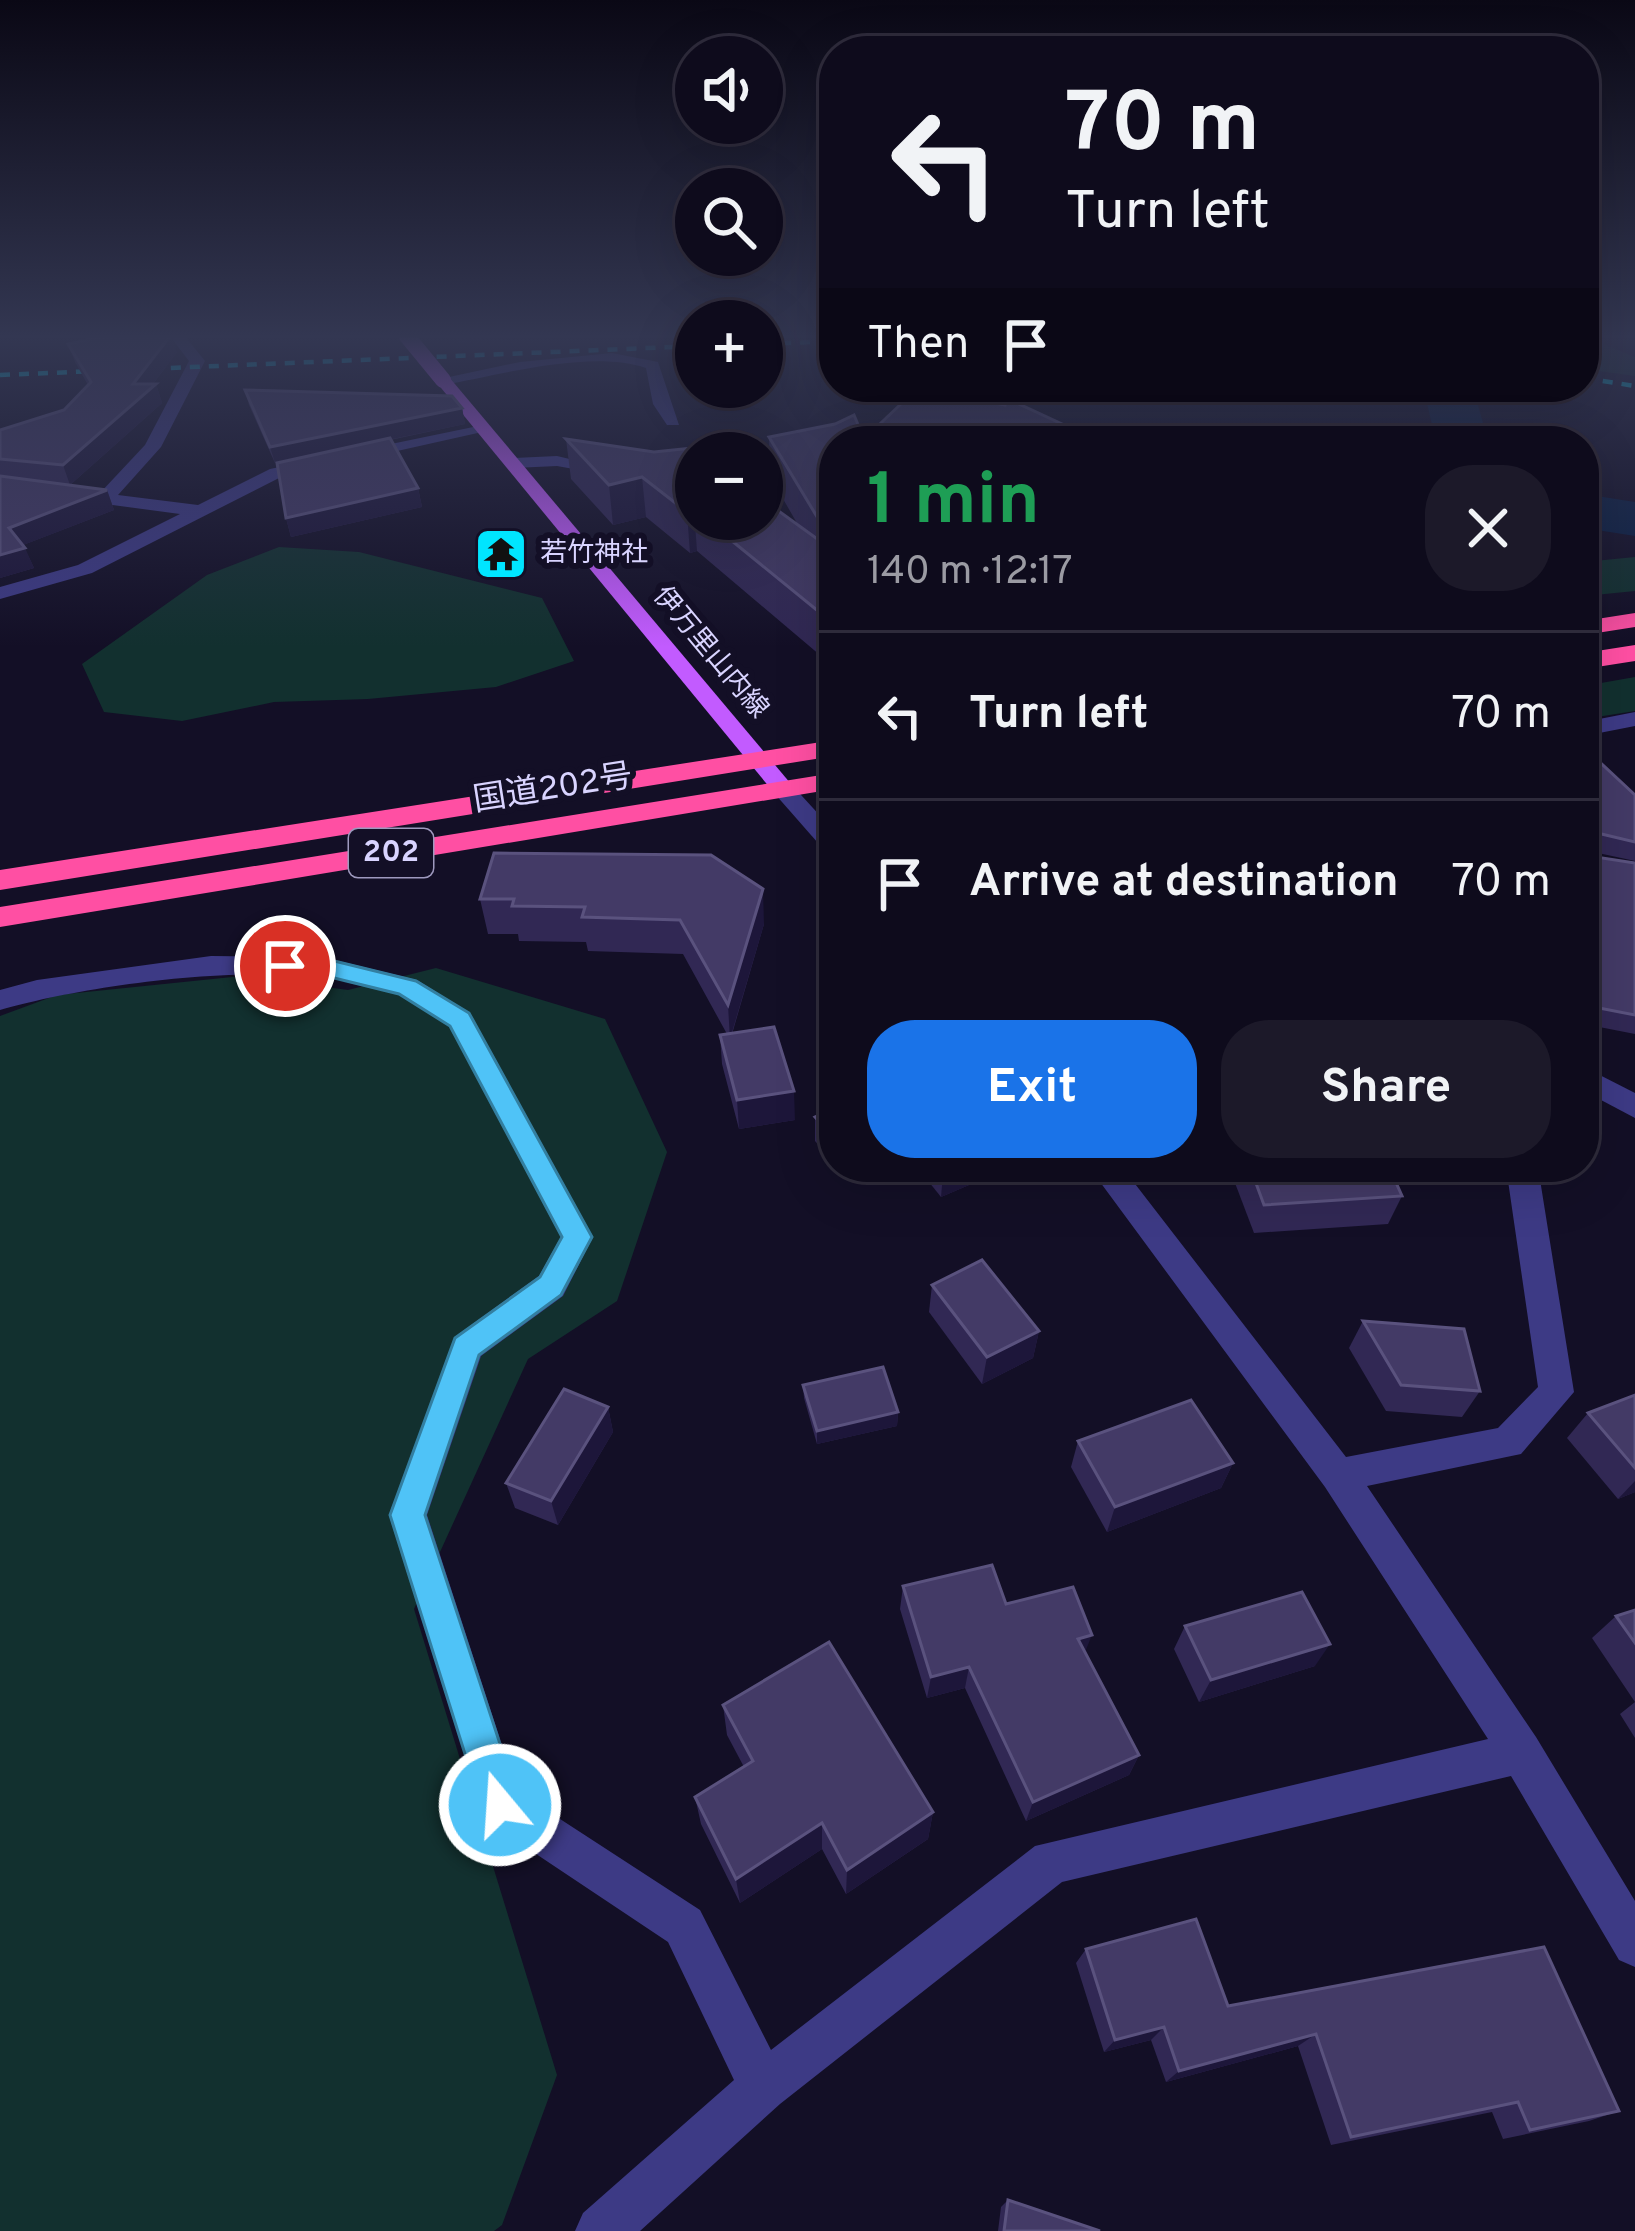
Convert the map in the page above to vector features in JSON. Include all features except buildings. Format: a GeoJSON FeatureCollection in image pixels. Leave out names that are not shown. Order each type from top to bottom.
{"type":"FeatureCollection","features":[{"type":"Feature","properties":{"kind":"highway"},"geometry":{"type":"LineString","coordinates":[[1599,626],[1635,620]]}},
{"type":"Feature","properties":{"kind":"highway"},"geometry":{"type":"LineString","coordinates":[[1599,659],[1635,653]]}},
{"type":"Feature","properties":{"kind":"highway","name":"国道202号"},"geometry":{"type":"LineString","coordinates":[[0,880],[819,750]]}},
{"type":"Feature","properties":{"kind":"highway","name":"国道202号"},"geometry":{"type":"LineString","coordinates":[[0,916],[819,783]]}},
{"type":"Feature","properties":{"kind":"main road","name":"伊万里山内線"},"geometry":{"type":"LineString","coordinates":[[492,439],[783,789]]}},
{"type":"Feature","properties":{"kind":"street"},"geometry":{"type":"LineString","coordinates":[[105,498],[157,439]]}},
{"type":"Feature","properties":{"kind":"street"},"geometry":{"type":"LineString","coordinates":[[0,593],[85,568],[276,473],[439,439]]}},
{"type":"Feature","properties":{"kind":"street"},"geometry":{"type":"LineString","coordinates":[[783,462],[819,456]]}},
{"type":"Feature","properties":{"kind":"street"},"geometry":{"type":"LineString","coordinates":[[514,463],[556,461],[622,472]]}},
{"type":"Feature","properties":{"kind":"street"},"geometry":{"type":"LineString","coordinates":[[0,484],[200,511]]}},
{"type":"Feature","properties":{"kind":"street"},"geometry":{"type":"LineString","coordinates":[[1599,726],[1635,719]]}},
{"type":"Feature","properties":{"kind":"street"},"geometry":{"type":"LineString","coordinates":[[783,789],[819,829]]}},
{"type":"Feature","properties":{"kind":"street"},"geometry":{"type":"LineString","coordinates":[[0,1000],[37,989],[211,965],[322,966],[407,987],[460,1020],[577,1237],[550,1286],[466,1347],[407,1515],[500,1805],[684,1926],[763,2087]]}},
{"type":"Feature","properties":{"kind":"street"},"geometry":{"type":"LineString","coordinates":[[1599,1087],[1635,1107]]}},
{"type":"Feature","properties":{"kind":"street"},"geometry":{"type":"LineString","coordinates":[[1116,1182],[1338,1475],[1521,1752],[1635,1944]]}},
{"type":"Feature","properties":{"kind":"street"},"geometry":{"type":"LineString","coordinates":[[1338,1475],[1508,1442],[1556,1392],[1524,1182]]}},
{"type":"Feature","properties":{"kind":"street"},"geometry":{"type":"LineString","coordinates":[[601,2231],[763,2087],[1051,1862],[1521,1752]]}},
{"type":"Feature","properties":{"kind":"green space"},"geometry":{"type":"Polygon","coordinates":[[[279,547],[359,552],[542,598],[574,661],[496,687],[274,702],[182,721],[104,712],[82,664],[207,575],[279,547]]]}},
{"type":"Feature","properties":{"kind":"green space"},"geometry":{"type":"Polygon","coordinates":[[[1635,557],[1635,591],[1599,595],[1599,561],[1635,557]]]}},
{"type":"Feature","properties":{"kind":"green space"},"geometry":{"type":"Polygon","coordinates":[[[1635,677],[1635,711],[1599,717],[1599,683],[1635,677]]]}},
{"type":"Feature","properties":{"kind":"green space"},"geometry":{"type":"Polygon","coordinates":[[[436,968],[605,1019],[667,1152],[617,1301],[528,1359],[414,1609],[557,2075],[502,2225],[494,2231],[0,2231],[0,1016],[57,995],[242,976],[348,990],[436,968]]]}},
{"type":"Feature","properties":{"kind":"waterway"},"geometry":{"type":"LineString","coordinates":[[1599,513],[1635,519]]}},
{"type":"Feature","properties":{"kind":"place","name":"若竹神社"},"geometry":{"type":"Point","coordinates":[501,554]}},
{"type":"Feature","properties":{"kind":"route"},"geometry":{"type":"LineString","coordinates":[[285,966],[322,966],[407,987],[460,1020],[577,1237],[550,1286],[466,1347],[407,1515],[500,1805]]}}]}
